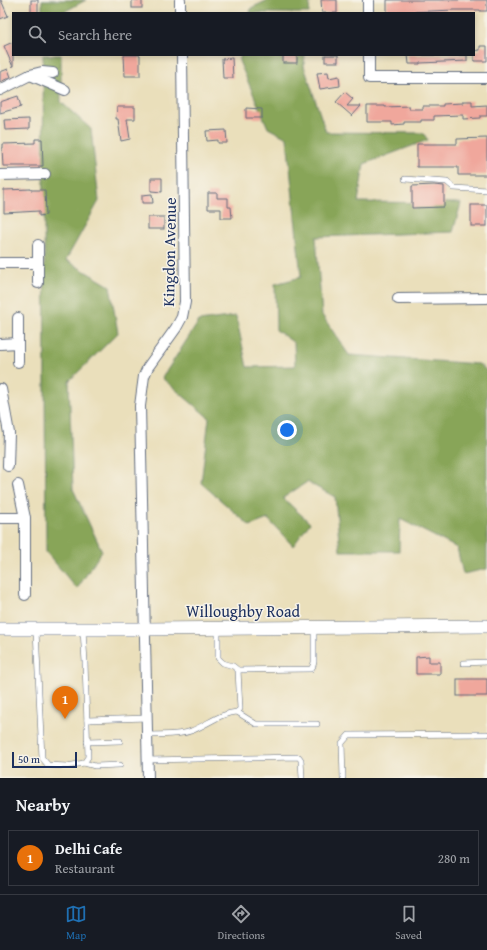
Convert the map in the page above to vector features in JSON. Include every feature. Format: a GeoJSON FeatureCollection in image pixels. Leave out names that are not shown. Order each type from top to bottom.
{"type":"FeatureCollection","features":[{"type":"Feature","properties":{"kind":"street"},"geometry":{"type":"LineString","coordinates":[[180,0],[180,12]]}},
{"type":"Feature","properties":{"kind":"street"},"geometry":{"type":"LineString","coordinates":[[368,0],[368,12]]}},
{"type":"Feature","properties":{"kind":"street","name":"Kingdon Avenue"},"geometry":{"type":"LineString","coordinates":[[148,778],[140,406],[144,376],[148,366],[182,317],[185,302],[182,56]]}},
{"type":"Feature","properties":{"kind":"street"},"geometry":{"type":"LineString","coordinates":[[369,56],[369,78],[487,78]]}},
{"type":"Feature","properties":{"kind":"street"},"geometry":{"type":"LineString","coordinates":[[0,90],[30,75],[42,72],[53,73]]}},
{"type":"Feature","properties":{"kind":"street"},"geometry":{"type":"LineString","coordinates":[[30,75],[65,90]]}},
{"type":"Feature","properties":{"kind":"street"},"geometry":{"type":"LineString","coordinates":[[0,175],[45,174]]}},
{"type":"Feature","properties":{"kind":"street"},"geometry":{"type":"LineString","coordinates":[[38,245],[38,283]]}},
{"type":"Feature","properties":{"kind":"street"},"geometry":{"type":"LineString","coordinates":[[0,263],[38,263]]}},
{"type":"Feature","properties":{"kind":"street"},"geometry":{"type":"LineString","coordinates":[[398,299],[487,298]]}},
{"type":"Feature","properties":{"kind":"street"},"geometry":{"type":"LineString","coordinates":[[18,318],[18,362]]}},
{"type":"Feature","properties":{"kind":"street"},"geometry":{"type":"LineString","coordinates":[[0,344],[18,343]]}},
{"type":"Feature","properties":{"kind":"street"},"geometry":{"type":"LineString","coordinates":[[1,389],[8,466]]}},
{"type":"Feature","properties":{"kind":"street"},"geometry":{"type":"LineString","coordinates":[[18,485],[25,518],[25,595]]}},
{"type":"Feature","properties":{"kind":"street"},"geometry":{"type":"LineString","coordinates":[[0,518],[25,518]]}},
{"type":"Feature","properties":{"kind":"street","name":"Willoughby Road"},"geometry":{"type":"LineString","coordinates":[[0,629],[218,629],[487,626]]}},
{"type":"Feature","properties":{"kind":"lane"},"geometry":{"type":"LineString","coordinates":[[405,179],[447,182],[454,188],[487,190]]}},
{"type":"Feature","properties":{"kind":"lane"},"geometry":{"type":"LineString","coordinates":[[218,629],[218,658],[223,663],[233,666],[238,670],[311,669],[314,666],[314,628]]}},
{"type":"Feature","properties":{"kind":"lane"},"geometry":{"type":"LineString","coordinates":[[36,629],[42,758],[48,765],[67,766],[84,763],[95,766],[120,765]]}},
{"type":"Feature","properties":{"kind":"lane"},"geometry":{"type":"LineString","coordinates":[[83,629],[88,757],[84,763]]}},
{"type":"Feature","properties":{"kind":"lane"},"geometry":{"type":"LineString","coordinates":[[463,663],[487,662]]}},
{"type":"Feature","properties":{"kind":"lane"},"geometry":{"type":"LineString","coordinates":[[237,712],[240,708],[238,670]]}},
{"type":"Feature","properties":{"kind":"lane"},"geometry":{"type":"LineString","coordinates":[[147,735],[191,732],[229,713],[237,712],[256,724],[318,724]]}},
{"type":"Feature","properties":{"kind":"lane"},"geometry":{"type":"LineString","coordinates":[[87,720],[147,718]]}},
{"type":"Feature","properties":{"kind":"lane"},"geometry":{"type":"LineString","coordinates":[[343,778],[342,743],[349,735],[487,734]]}},
{"type":"Feature","properties":{"kind":"lane"},"geometry":{"type":"LineString","coordinates":[[87,742],[120,741]]}},
{"type":"Feature","properties":{"kind":"lane"},"geometry":{"type":"LineString","coordinates":[[148,760],[298,757],[301,760],[302,778]]}},
{"type":"Feature","properties":{"kind":"green space"},"geometry":{"type":"Polygon","coordinates":[[[42,0],[86,0],[64,12],[42,12],[42,0]]]}},
{"type":"Feature","properties":{"kind":"green space"},"geometry":{"type":"Polygon","coordinates":[[[268,0],[310,0],[309,12],[250,12],[251,8],[268,0]]]}},
{"type":"Feature","properties":{"kind":"green space"},"geometry":{"type":"Polygon","coordinates":[[[43,56],[61,56],[61,102],[91,129],[99,201],[66,260],[110,286],[118,333],[69,381],[73,489],[102,551],[77,589],[46,552],[43,56]]]}},
{"type":"Feature","properties":{"kind":"green space"},"geometry":{"type":"Polygon","coordinates":[[[241,56],[305,56],[304,66],[326,132],[423,133],[428,140],[364,164],[358,202],[461,203],[453,232],[316,237],[322,315],[349,355],[479,364],[487,371],[487,569],[463,574],[457,548],[400,519],[399,551],[340,551],[335,497],[307,482],[283,498],[310,523],[293,546],[268,519],[250,526],[201,483],[209,418],[162,378],[199,321],[236,316],[247,367],[295,366],[294,343],[276,330],[275,284],[301,277],[287,138],[268,128],[239,61],[241,56]]]}},
{"type":"Feature","properties":{"kind":"building"},"geometry":{"type":"Polygon","coordinates":[[[0,0],[8,16],[0,19],[0,0]]]}},
{"type":"Feature","properties":{"kind":"building"},"geometry":{"type":"Polygon","coordinates":[[[31,0],[38,0],[38,12],[31,12],[31,0]]]}},
{"type":"Feature","properties":{"kind":"building"},"geometry":{"type":"Polygon","coordinates":[[[132,0],[142,0],[142,8],[132,8],[132,0]]]}},
{"type":"Feature","properties":{"kind":"building"},"geometry":{"type":"Polygon","coordinates":[[[321,0],[337,0],[337,12],[322,12],[321,0]]]}},
{"type":"Feature","properties":{"kind":"building"},"geometry":{"type":"Polygon","coordinates":[[[387,0],[487,0],[487,11],[454,10],[387,12],[387,0]]]}},
{"type":"Feature","properties":{"kind":"building"},"geometry":{"type":"Polygon","coordinates":[[[12,42],[13,67],[4,46],[12,42]]]}},
{"type":"Feature","properties":{"kind":"building"},"geometry":{"type":"Polygon","coordinates":[[[480,46],[487,46],[487,61],[474,61],[475,51],[480,50],[480,46]]]}},
{"type":"Feature","properties":{"kind":"building"},"geometry":{"type":"Polygon","coordinates":[[[124,56],[140,56],[140,76],[125,76],[124,56]]]}},
{"type":"Feature","properties":{"kind":"building"},"geometry":{"type":"Polygon","coordinates":[[[283,56],[297,56],[297,63],[283,63],[283,56]]]}},
{"type":"Feature","properties":{"kind":"building"},"geometry":{"type":"Polygon","coordinates":[[[325,56],[338,56],[338,62],[325,62],[325,56]]]}},
{"type":"Feature","properties":{"kind":"building"},"geometry":{"type":"Polygon","coordinates":[[[408,56],[467,56],[467,61],[409,64],[408,56]]]}},
{"type":"Feature","properties":{"kind":"building"},"geometry":{"type":"Polygon","coordinates":[[[232,58],[233,78],[223,78],[222,59],[232,58]]]}},
{"type":"Feature","properties":{"kind":"building"},"geometry":{"type":"Polygon","coordinates":[[[8,69],[11,77],[0,82],[0,72],[8,69]]]}},
{"type":"Feature","properties":{"kind":"building"},"geometry":{"type":"Polygon","coordinates":[[[328,72],[329,78],[339,76],[340,86],[320,89],[317,73],[328,72]]]}},
{"type":"Feature","properties":{"kind":"building"},"geometry":{"type":"Polygon","coordinates":[[[345,92],[353,99],[347,106],[361,106],[352,116],[336,102],[345,92]]]}},
{"type":"Feature","properties":{"kind":"building"},"geometry":{"type":"Polygon","coordinates":[[[18,96],[21,107],[0,113],[0,102],[18,96]]]}},
{"type":"Feature","properties":{"kind":"building"},"geometry":{"type":"Polygon","coordinates":[[[463,101],[472,101],[472,106],[487,105],[487,116],[463,119],[463,115],[434,116],[434,120],[404,122],[404,124],[392,125],[392,122],[367,122],[367,106],[409,106],[409,109],[423,109],[423,106],[443,106],[443,104],[463,103],[463,101]]]}},
{"type":"Feature","properties":{"kind":"building"},"geometry":{"type":"Polygon","coordinates":[[[117,107],[135,107],[135,119],[127,119],[130,139],[121,141],[118,119],[116,119],[117,107]]]}},
{"type":"Feature","properties":{"kind":"building"},"geometry":{"type":"Polygon","coordinates":[[[246,108],[262,109],[262,118],[246,118],[246,108]]]}},
{"type":"Feature","properties":{"kind":"building"},"geometry":{"type":"Polygon","coordinates":[[[29,119],[29,129],[5,130],[4,120],[29,119]]]}},
{"type":"Feature","properties":{"kind":"building"},"geometry":{"type":"Polygon","coordinates":[[[226,130],[227,143],[218,143],[218,140],[207,141],[206,131],[226,130]]]}},
{"type":"Feature","properties":{"kind":"building"},"geometry":{"type":"Polygon","coordinates":[[[487,138],[487,175],[458,175],[458,167],[417,167],[417,144],[457,144],[457,139],[487,138]]]}},
{"type":"Feature","properties":{"kind":"building"},"geometry":{"type":"Polygon","coordinates":[[[35,139],[42,139],[43,166],[3,166],[3,144],[35,143],[35,139]]]}},
{"type":"Feature","properties":{"kind":"building"},"geometry":{"type":"Polygon","coordinates":[[[151,178],[162,178],[162,192],[151,191],[151,178]]]}},
{"type":"Feature","properties":{"kind":"building"},"geometry":{"type":"Polygon","coordinates":[[[412,186],[444,186],[444,207],[412,208],[412,186]]]}},
{"type":"Feature","properties":{"kind":"building"},"geometry":{"type":"Polygon","coordinates":[[[4,190],[45,190],[46,215],[39,216],[39,211],[4,213],[4,190]]]}},
{"type":"Feature","properties":{"kind":"building"},"geometry":{"type":"Polygon","coordinates":[[[208,193],[217,193],[217,198],[228,198],[228,207],[231,207],[232,218],[221,218],[221,209],[208,209],[208,193]]]}},
{"type":"Feature","properties":{"kind":"building"},"geometry":{"type":"Polygon","coordinates":[[[152,194],[153,203],[142,203],[142,195],[152,194]]]}},
{"type":"Feature","properties":{"kind":"building"},"geometry":{"type":"Polygon","coordinates":[[[471,205],[487,205],[487,226],[471,226],[471,205]]]}},
{"type":"Feature","properties":{"kind":"building"},"geometry":{"type":"Polygon","coordinates":[[[148,217],[164,217],[164,229],[148,229],[148,217]]]}},
{"type":"Feature","properties":{"kind":"building"},"geometry":{"type":"Polygon","coordinates":[[[429,656],[429,662],[440,662],[440,674],[416,674],[416,657],[429,656]]]}},
{"type":"Feature","properties":{"kind":"building"},"geometry":{"type":"Polygon","coordinates":[[[457,679],[487,679],[487,696],[457,696],[457,679]]]}},
{"type":"Feature","properties":{"kind":"place","name":"Delhi Cafe"},"geometry":{"type":"Point","coordinates":[65,719]}}]}
